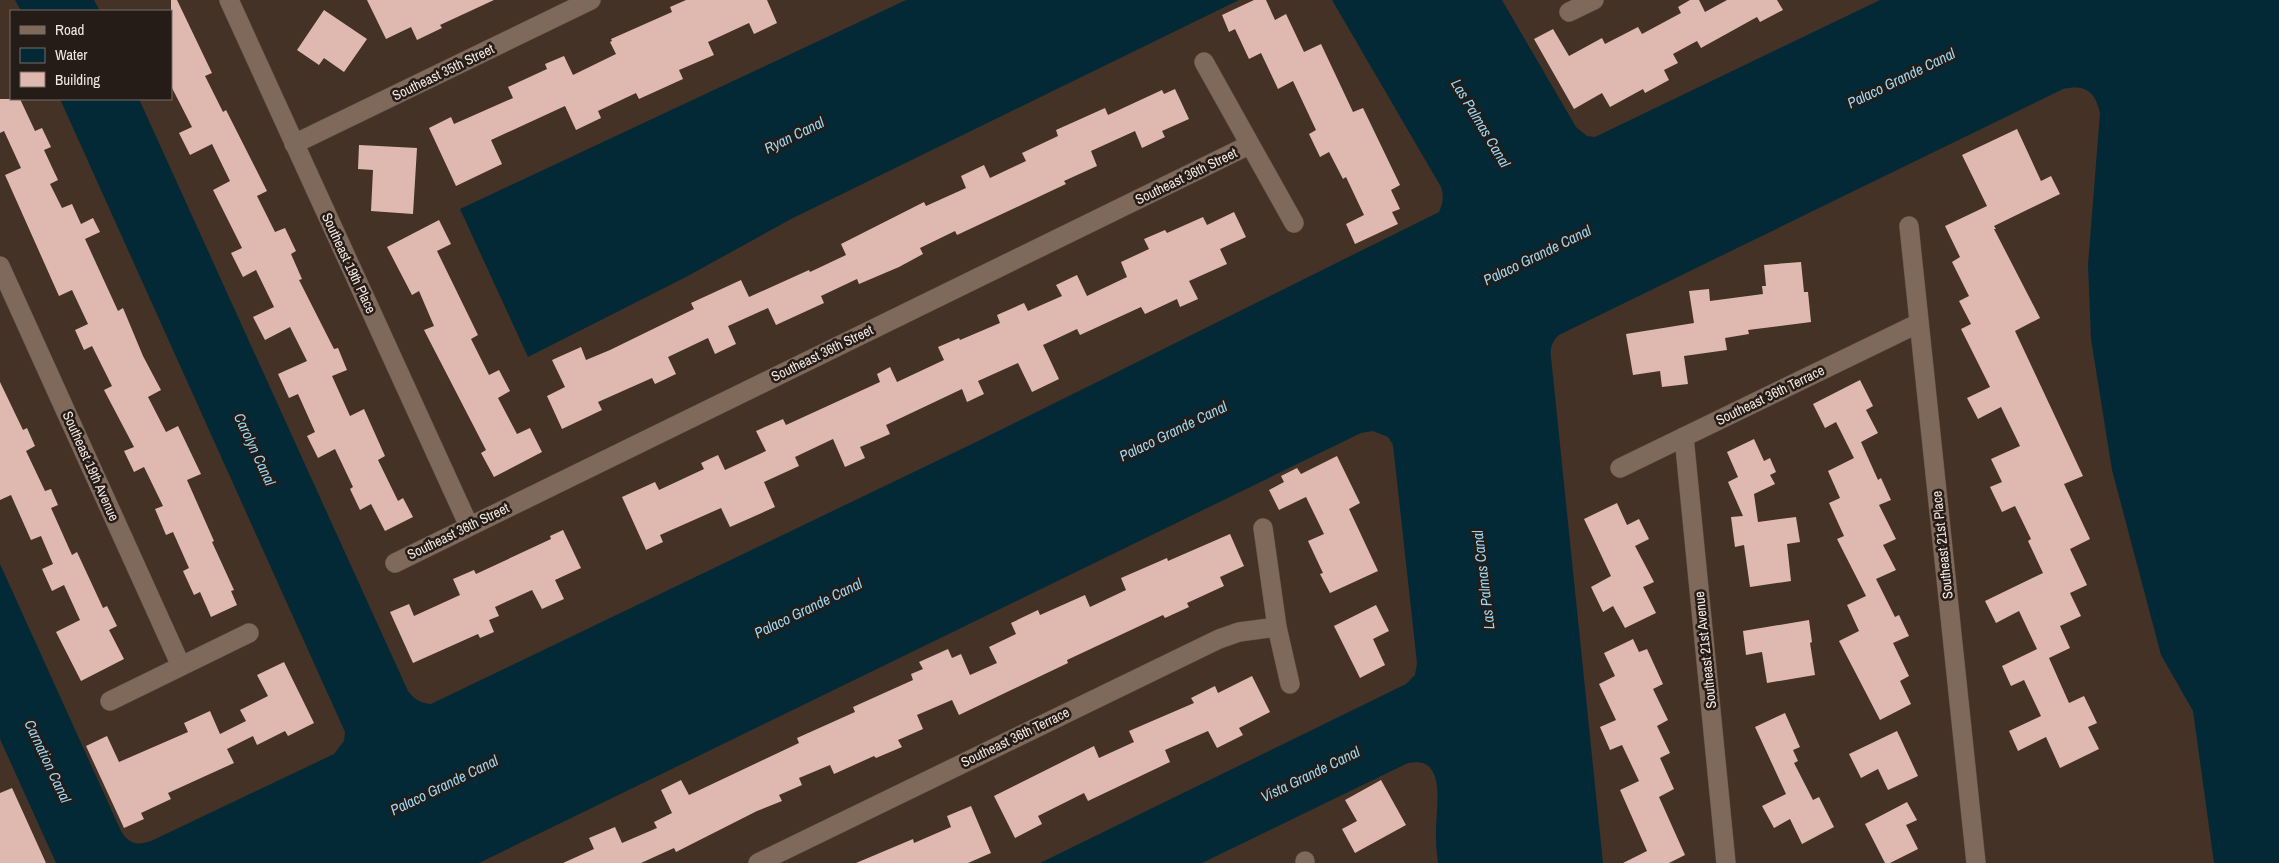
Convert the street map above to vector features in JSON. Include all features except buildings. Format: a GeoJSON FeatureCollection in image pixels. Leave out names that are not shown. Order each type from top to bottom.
{"type":"FeatureCollection","features":[{"type":"Feature","properties":{"kind":"street","name":"Southeast 19th Place"},"geometry":{"type":"LineString","coordinates":[[229,0],[469,526]]}},
{"type":"Feature","properties":{"kind":"street","name":"Southeast 35th Street"},"geometry":{"type":"LineString","coordinates":[[294,144],[591,0]]}},
{"type":"Feature","properties":{"kind":"street"},"geometry":{"type":"LineString","coordinates":[[1569,12],[1594,0]]}},
{"type":"Feature","properties":{"kind":"street","name":"Southeast 36th Street"},"geometry":{"type":"LineString","coordinates":[[1204,62],[1294,223]]}},
{"type":"Feature","properties":{"kind":"street","name":"Southeast 36th Street"},"geometry":{"type":"LineString","coordinates":[[394,563],[1249,145]]}},
{"type":"Feature","properties":{"kind":"street","name":"Southeast 21st Place"},"geometry":{"type":"LineString","coordinates":[[1909,226],[1976,863]]}},
{"type":"Feature","properties":{"kind":"street","name":"Southeast 19th Avenue"},"geometry":{"type":"LineString","coordinates":[[0,266],[181,666]]}},
{"type":"Feature","properties":{"kind":"street","name":"Southeast 36th Terrace"},"geometry":{"type":"LineString","coordinates":[[1620,468],[1919,323]]}},
{"type":"Feature","properties":{"kind":"street","name":"Southeast 21st Avenue"},"geometry":{"type":"LineString","coordinates":[[1684,437],[1726,863]]}},
{"type":"Feature","properties":{"kind":"street"},"geometry":{"type":"LineString","coordinates":[[1263,528],[1277,627],[1290,684]]}},
{"type":"Feature","properties":{"kind":"street","name":"Southeast 36th Terrace"},"geometry":{"type":"LineString","coordinates":[[758,863],[1092,699],[1219,639],[1239,632],[1277,627]]}},
{"type":"Feature","properties":{"kind":"street"},"geometry":{"type":"LineString","coordinates":[[110,701],[249,633]]}},
{"type":"Feature","properties":{"kind":"water"},"geometry":{"type":"Polygon","coordinates":[[[15,0],[94,0],[99,10],[20,10],[15,0]]]}},
{"type":"Feature","properties":{"kind":"water","name":"Ryan Canal"},"geometry":{"type":"Polygon","coordinates":[[[906,0],[1239,0],[791,219],[686,277],[528,357],[460,209],[906,0]]]}},
{"type":"Feature","properties":{"kind":"water"},"geometry":{"type":"Polygon","coordinates":[[[1332,0],[1502,0],[1576,127],[1587,136],[1595,137],[1880,0],[2279,0],[2279,863],[2214,863],[2193,711],[2161,655],[2112,470],[2091,339],[2088,265],[2100,113],[2092,94],[2077,88],[2063,89],[1559,335],[1553,342],[1551,357],[1603,863],[1438,863],[1436,843],[1436,781],[1429,767],[1423,763],[1416,762],[1408,763],[1202,863],[1040,863],[1406,684],[1415,675],[1417,663],[1393,445],[1388,437],[1373,431],[1361,433],[479,863],[56,863],[0,739],[0,564],[121,831],[127,839],[134,843],[151,841],[334,754],[344,741],[345,732],[60,100],[139,100],[408,691],[418,700],[431,704],[972,444],[1439,212],[1443,200],[1441,187],[1332,0]]]}},
{"type":"Feature","properties":{"kind":"water label","name":"Palaco Grande Canal"},"geometry":{"type":"Point","coordinates":[1901,78]}},
{"type":"Feature","properties":{"kind":"water label","name":"Las Palmas Canal"},"geometry":{"type":"Point","coordinates":[1481,123]}},
{"type":"Feature","properties":{"kind":"water label","name":"Palaco Grande Canal"},"geometry":{"type":"Point","coordinates":[1537,255]}},
{"type":"Feature","properties":{"kind":"water label","name":"Palaco Grande Canal"},"geometry":{"type":"Point","coordinates":[1173,431]}},
{"type":"Feature","properties":{"kind":"water label","name":"Carolyn Canal"},"geometry":{"type":"Point","coordinates":[255,449]}},
{"type":"Feature","properties":{"kind":"water label","name":"Las Palmas Canal"},"geometry":{"type":"Point","coordinates":[1483,580]}},
{"type":"Feature","properties":{"kind":"water label","name":"Palaco Grande Canal"},"geometry":{"type":"Point","coordinates":[808,608]}},
{"type":"Feature","properties":{"kind":"water label","name":"Carnation Canal"},"geometry":{"type":"Point","coordinates":[48,761]}},
{"type":"Feature","properties":{"kind":"water label","name":"Vista Grande Canal"},"geometry":{"type":"Point","coordinates":[1310,774]}},
{"type":"Feature","properties":{"kind":"water label","name":"Palaco Grande Canal"},"geometry":{"type":"Point","coordinates":[444,785]}}]}
